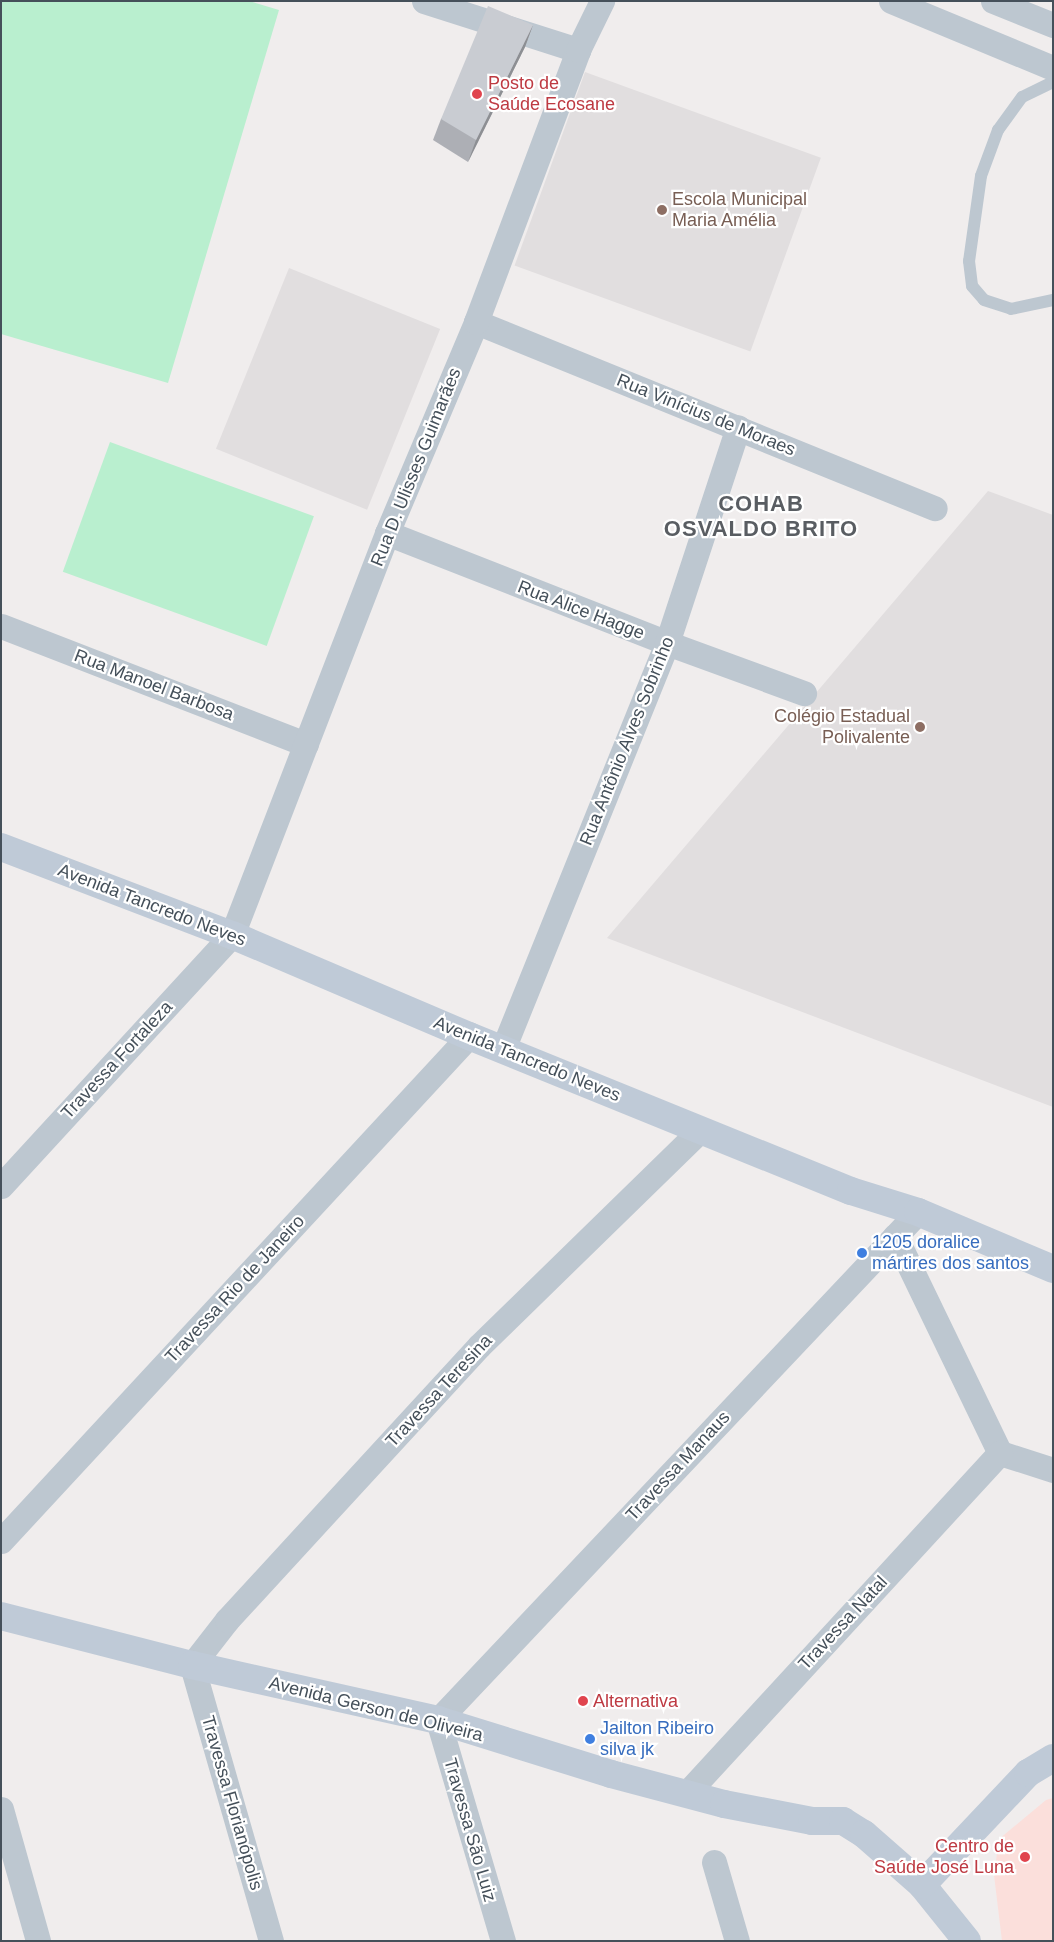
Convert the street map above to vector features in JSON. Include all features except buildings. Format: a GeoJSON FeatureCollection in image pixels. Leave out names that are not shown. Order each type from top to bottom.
{"type":"FeatureCollection","features":[{"type":"Feature","properties":{"kind":"street"},"geometry":{"type":"LineString","coordinates":[[424,1],[578,50]]}},
{"type":"Feature","properties":{"kind":"street","name":"Rua D. Ulisses Guimarães"},"geometry":{"type":"LineString","coordinates":[[232,935],[387,534],[476,322],[578,50],[602,1]]}},
{"type":"Feature","properties":{"kind":"street"},"geometry":{"type":"LineString","coordinates":[[891,1],[1053,68]]}},
{"type":"Feature","properties":{"kind":"street"},"geometry":{"type":"LineString","coordinates":[[993,1],[1053,25]]}},
{"type":"Feature","properties":{"kind":"street","name":"Rua Vinícius de Moraes"},"geometry":{"type":"LineString","coordinates":[[476,322],[935,508]]}},
{"type":"Feature","properties":{"kind":"street","name":"Rua Antônio Alves Sobrinho"},"geometry":{"type":"LineString","coordinates":[[502,1049],[667,643],[738,427]]}},
{"type":"Feature","properties":{"kind":"street","name":"Rua Alice Hagge"},"geometry":{"type":"LineString","coordinates":[[387,534],[667,643],[804,693]]}},
{"type":"Feature","properties":{"kind":"street","name":"Rua Manoel Barbosa"},"geometry":{"type":"LineString","coordinates":[[1,626],[306,744]]}},
{"type":"Feature","properties":{"kind":"street","name":"Avenida Tancredo Neves"},"geometry":{"type":"LineString","coordinates":[[3,850],[232,935],[469,1036],[700,1130],[851,1191],[918,1212],[1053,1269]]}},
{"type":"Feature","properties":{"kind":"street","name":"Travessa Fortaleza"},"geometry":{"type":"LineString","coordinates":[[1,1186],[232,935]]}},
{"type":"Feature","properties":{"kind":"street","name":"Travessa Rio de Janeiro"},"geometry":{"type":"LineString","coordinates":[[1,1540],[469,1036]]}},
{"type":"Feature","properties":{"kind":"street","name":"Travessa Teresina"},"geometry":{"type":"LineString","coordinates":[[192,1665],[227,1620],[478,1346],[700,1130]]}},
{"type":"Feature","properties":{"kind":"street","name":"Travessa Manaus"},"geometry":{"type":"LineString","coordinates":[[438,1720],[918,1212]]}},
{"type":"Feature","properties":{"kind":"street"},"geometry":{"type":"LineString","coordinates":[[895,1236],[1000,1453],[1053,1470]]}},
{"type":"Feature","properties":{"kind":"street","name":"Travessa Natal"},"geometry":{"type":"LineString","coordinates":[[686,1794],[1000,1453]]}},
{"type":"Feature","properties":{"kind":"street","name":"Avenida Gerson de Oliveira"},"geometry":{"type":"LineString","coordinates":[[1,1616],[192,1665],[438,1720],[686,1794],[812,1821],[842,1821],[864,1834],[922,1885],[967,1941]]}},
{"type":"Feature","properties":{"kind":"street","name":"Travessa Florianópolis"},"geometry":{"type":"LineString","coordinates":[[192,1665],[272,1941]]}},
{"type":"Feature","properties":{"kind":"street","name":"Travessa São Luiz"},"geometry":{"type":"LineString","coordinates":[[438,1720],[502,1941]]}},
{"type":"Feature","properties":{"kind":"street"},"geometry":{"type":"LineString","coordinates":[[922,1885],[989,1812],[1037,1765],[1053,1758]]}},
{"type":"Feature","properties":{"kind":"street"},"geometry":{"type":"LineString","coordinates":[[1,1809],[38,1941]]}},
{"type":"Feature","properties":{"kind":"street"},"geometry":{"type":"LineString","coordinates":[[714,1862],[737,1941]]}},
{"type":"Feature","properties":{"kind":"lane"},"geometry":{"type":"LineString","coordinates":[[1053,82],[1022,97],[998,130],[981,176],[969,261],[972,286],[984,300],[1010,309],[1053,300]]}},
{"type":"Feature","properties":{"kind":"shaded area","name":"Escola Municipal Maria Amélia"},"geometry":{"type":"Polygon","coordinates":[[[585,72],[821,158],[750,351],[515,266],[585,72]]]}},
{"type":"Feature","properties":{"kind":"shaded area"},"geometry":{"type":"Polygon","coordinates":[[[289,268],[440,329],[367,510],[216,449],[289,268]]]}},
{"type":"Feature","properties":{"kind":"shaded area","name":"Colégio Estadual Polivalente"},"geometry":{"type":"Polygon","coordinates":[[[988,491],[1053,515],[1053,1107],[607,938],[988,491]]]}},
{"type":"Feature","properties":{"kind":"shaded area","name":"Centro de Saúde José Luna"},"geometry":{"type":"Polygon","coordinates":[[[1053,1798],[1053,1941],[1002,1941],[994,1875],[999,1839],[1046,1800],[1053,1798]]]}},
{"type":"Feature","properties":{"kind":"green space"},"geometry":{"type":"Polygon","coordinates":[[[1,1],[249,1],[279,10],[168,383],[1,334],[1,1]]]}},
{"type":"Feature","properties":{"kind":"green space"},"geometry":{"type":"Polygon","coordinates":[[[110,442],[314,516],[267,646],[63,572],[110,442]]]}},
{"type":"Feature","properties":{"kind":"place","name":"Posto de Saúde Ecosane"},"geometry":{"type":"Point","coordinates":[477,94]}},
{"type":"Feature","properties":{"kind":"place","name":"Escola Municipal Maria Amélia"},"geometry":{"type":"Point","coordinates":[662,210]}},
{"type":"Feature","properties":{"kind":"place","name":"Colégio Estadual Polivalente"},"geometry":{"type":"Point","coordinates":[920,727]}},
{"type":"Feature","properties":{"kind":"place","name":"1205 doralice mártires dos santos"},"geometry":{"type":"Point","coordinates":[862,1253]}},
{"type":"Feature","properties":{"kind":"place","name":"Alternativa"},"geometry":{"type":"Point","coordinates":[583,1701]}},
{"type":"Feature","properties":{"kind":"place","name":"Jailton Ribeiro silva jk"},"geometry":{"type":"Point","coordinates":[590,1739]}},
{"type":"Feature","properties":{"kind":"place","name":"Centro de Saúde José Luna"},"geometry":{"type":"Point","coordinates":[1025,1857]}},
{"type":"Feature","properties":{"kind":"district","name":"COHAB OSVALDO BRITO"},"geometry":{"type":"Point","coordinates":[761,516]}}]}
